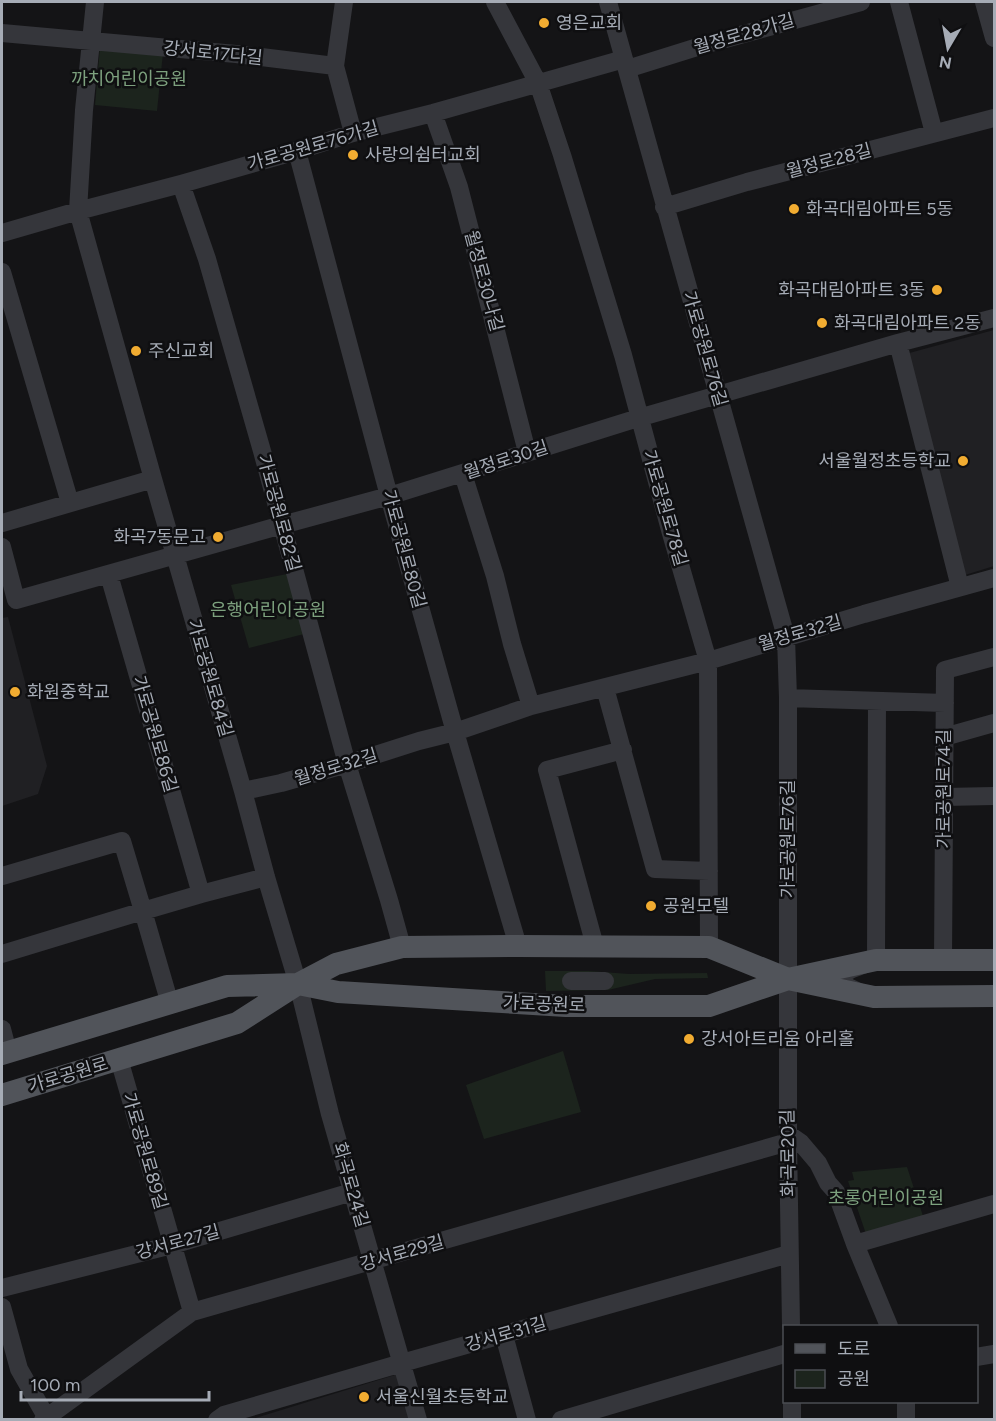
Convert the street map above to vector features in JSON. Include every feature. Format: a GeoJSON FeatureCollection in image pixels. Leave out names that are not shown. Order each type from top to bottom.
{"type":"FeatureCollection","features":[{"type":"Feature","properties":{"kind":"main road","name":"가로공원로"},"geometry":{"type":"LineString","coordinates":[[2,1095],[237,1023],[298,984],[336,964],[402,947],[709,946],[788,979],[874,997],[994,996]]}},
{"type":"Feature","properties":{"kind":"main road","name":"가로공원로"},"geometry":{"type":"LineString","coordinates":[[5,1053],[227,986],[298,984],[338,992],[566,1006],[709,1006],[788,979],[876,960],[994,960]]}},
{"type":"Feature","properties":{"kind":"street"},"geometry":{"type":"LineString","coordinates":[[78,210],[94,2]]}},
{"type":"Feature","properties":{"kind":"street"},"geometry":{"type":"LineString","coordinates":[[344,2],[334,66],[353,133]]}},
{"type":"Feature","properties":{"kind":"street","name":"가로공원로78길"},"geometry":{"type":"LineString","coordinates":[[495,2],[538,83],[566,166],[623,355],[708,661],[709,946]]}},
{"type":"Feature","properties":{"kind":"street","name":"가로공원로76길"},"geometry":{"type":"LineString","coordinates":[[608,2],[786,637],[788,979]]}},
{"type":"Feature","properties":{"kind":"street","name":"월정로28가길"},"geometry":{"type":"LineString","coordinates":[[626,64],[861,2]]}},
{"type":"Feature","properties":{"kind":"street"},"geometry":{"type":"LineString","coordinates":[[898,2],[934,133]]}},
{"type":"Feature","properties":{"kind":"street"},"geometry":{"type":"LineString","coordinates":[[984,2],[994,38]]}},
{"type":"Feature","properties":{"kind":"street","name":"강서로17다길"},"geometry":{"type":"LineString","coordinates":[[2,33],[236,54],[334,66]]}},
{"type":"Feature","properties":{"kind":"street","name":"가로공원로76가길"},"geometry":{"type":"LineString","coordinates":[[2,233],[78,210],[297,151],[353,133],[538,83],[626,64]]}},
{"type":"Feature","properties":{"kind":"street","name":"월정로30나길"},"geometry":{"type":"LineString","coordinates":[[433,113],[459,187],[527,452]]}},
{"type":"Feature","properties":{"kind":"street","name":"월정로28길"},"geometry":{"type":"LineString","coordinates":[[664,207],[758,179],[994,118]]}},
{"type":"Feature","properties":{"kind":"street","name":"가로공원로80길"},"geometry":{"type":"LineString","coordinates":[[297,151],[389,496],[455,732],[519,946]]}},
{"type":"Feature","properties":{"kind":"street","name":"가로공원로82길"},"geometry":{"type":"LineString","coordinates":[[181,184],[207,259],[347,764],[402,947]]}},
{"type":"Feature","properties":{"kind":"street","name":"가로공원로84길"},"geometry":{"type":"LineString","coordinates":[[78,210],[298,984]]}},
{"type":"Feature","properties":{"kind":"street"},"geometry":{"type":"LineString","coordinates":[[2,272],[70,503]]}},
{"type":"Feature","properties":{"kind":"street","name":"월정로30길"},"geometry":{"type":"LineString","coordinates":[[2,547],[16,600],[389,496],[639,418],[898,343],[994,318]]}},
{"type":"Feature","properties":{"kind":"street"},"geometry":{"type":"LineString","coordinates":[[898,343],[960,587]]}},
{"type":"Feature","properties":{"kind":"street"},"geometry":{"type":"LineString","coordinates":[[463,474],[495,576],[531,706]]}},
{"type":"Feature","properties":{"kind":"street"},"geometry":{"type":"LineString","coordinates":[[2,523],[153,479]]}},
{"type":"Feature","properties":{"kind":"street","name":"가로공원로86길"},"geometry":{"type":"LineString","coordinates":[[109,575],[201,894]]}},
{"type":"Feature","properties":{"kind":"street","name":"월정로32길"},"geometry":{"type":"LineString","coordinates":[[243,791],[281,783],[347,764],[455,732],[531,706],[708,661],[994,578]]}},
{"type":"Feature","properties":{"kind":"street","name":"가로공원로74길"},"geometry":{"type":"LineString","coordinates":[[943,960],[945,670],[994,657]]}},
{"type":"Feature","properties":{"kind":"street"},"geometry":{"type":"LineString","coordinates":[[605,688],[655,869],[709,872]]}},
{"type":"Feature","properties":{"kind":"street"},"geometry":{"type":"LineString","coordinates":[[788,698],[945,703]]}},
{"type":"Feature","properties":{"kind":"street"},"geometry":{"type":"LineString","coordinates":[[874,997],[846,986],[843,978],[845,973],[852,969],[876,960],[877,701]]}},
{"type":"Feature","properties":{"kind":"street"},"geometry":{"type":"LineString","coordinates":[[944,737],[994,723]]}},
{"type":"Feature","properties":{"kind":"street"},"geometry":{"type":"LineString","coordinates":[[595,946],[547,770],[623,750]]}},
{"type":"Feature","properties":{"kind":"street"},"geometry":{"type":"LineString","coordinates":[[944,797],[994,796]]}},
{"type":"Feature","properties":{"kind":"street"},"geometry":{"type":"LineString","coordinates":[[2,876],[122,841],[170,1004]]}},
{"type":"Feature","properties":{"kind":"street"},"geometry":{"type":"LineString","coordinates":[[2,954],[201,894],[266,877]]}},
{"type":"Feature","properties":{"kind":"street","name":"화곡로20길"},"geometry":{"type":"LineString","coordinates":[[788,979],[791,1325]]}},
{"type":"Feature","properties":{"kind":"street"},"geometry":{"type":"LineString","coordinates":[[571,981],[606,981]]}},
{"type":"Feature","properties":{"kind":"street","name":"화곡로24길"},"geometry":{"type":"LineString","coordinates":[[298,984],[330,1114],[418,1419]]}},
{"type":"Feature","properties":{"kind":"street"},"geometry":{"type":"LineString","coordinates":[[2,1029],[5,1053]]}},
{"type":"Feature","properties":{"kind":"street","name":"가로공원로89길"},"geometry":{"type":"LineString","coordinates":[[119,1059],[192,1312]]}},
{"type":"Feature","properties":{"kind":"street"},"geometry":{"type":"LineString","coordinates":[[788,1138],[801,1143],[818,1162],[828,1183],[836,1192],[889,1325]]}},
{"type":"Feature","properties":{"kind":"street","name":"강서로29길"},"geometry":{"type":"LineString","coordinates":[[46,1418],[192,1312],[788,1138]]}},
{"type":"Feature","properties":{"kind":"street","name":"강서로27길"},"geometry":{"type":"LineString","coordinates":[[2,1288],[172,1245],[352,1192]]}},
{"type":"Feature","properties":{"kind":"street"},"geometry":{"type":"LineString","coordinates":[[855,1244],[994,1204]]}},
{"type":"Feature","properties":{"kind":"street","name":"강서로31길"},"geometry":{"type":"LineString","coordinates":[[222,1418],[402,1363],[789,1254]]}},
{"type":"Feature","properties":{"kind":"street"},"geometry":{"type":"LineString","coordinates":[[2,1307],[19,1369],[46,1418]]}},
{"type":"Feature","properties":{"kind":"street"},"geometry":{"type":"LineString","coordinates":[[504,1335],[527,1419]]}},
{"type":"Feature","properties":{"kind":"street"},"geometry":{"type":"LineString","coordinates":[[561,1419],[783,1354]]}},
{"type":"Feature","properties":{"kind":"street"},"geometry":{"type":"LineString","coordinates":[[978,1356],[994,1354]]}},
{"type":"Feature","properties":{"kind":"street"},"geometry":{"type":"LineString","coordinates":[[792,1403],[792,1419]]}},
{"type":"Feature","properties":{"kind":"street"},"geometry":{"type":"LineString","coordinates":[[906,1403],[906,1419]]}},
{"type":"Feature","properties":{"kind":"shaded area","name":"서울월정초등학교"},"geometry":{"type":"Polygon","coordinates":[[[994,330],[994,566],[965,575],[902,355],[994,330]]]}},
{"type":"Feature","properties":{"kind":"shaded area","name":"화원중학교"},"geometry":{"type":"Polygon","coordinates":[[[8,617],[47,766],[38,794],[2,806],[2,618],[8,617]]]}},
{"type":"Feature","properties":{"kind":"shaded area","name":"서울신월초등학교"},"geometry":{"type":"Polygon","coordinates":[[[398,1374],[411,1420],[249,1420],[398,1374]]]}},
{"type":"Feature","properties":{"kind":"green space","name":"까치어린이공원"},"geometry":{"type":"Polygon","coordinates":[[[100,47],[163,53],[157,111],[95,105],[100,47]]]}},
{"type":"Feature","properties":{"kind":"green space","name":"은행어린이공원"},"geometry":{"type":"Polygon","coordinates":[[[287,574],[304,634],[249,648],[231,585],[287,574]]]}},
{"type":"Feature","properties":{"kind":"green space"},"geometry":{"type":"Polygon","coordinates":[[[545,971],[629,974],[707,973],[708,978],[655,979],[608,990],[546,991],[545,971]]]}},
{"type":"Feature","properties":{"kind":"green space"},"geometry":{"type":"Polygon","coordinates":[[[563,1051],[581,1112],[484,1139],[466,1085],[563,1051]]]}},
{"type":"Feature","properties":{"kind":"green space","name":"초롱어린이공원"},"geometry":{"type":"Polygon","coordinates":[[[907,1167],[923,1216],[866,1234],[848,1181],[854,1180],[852,1172],[907,1167]]]}},
{"type":"Feature","properties":{"kind":"place","name":"영은교회"},"geometry":{"type":"Point","coordinates":[544,23]}},
{"type":"Feature","properties":{"kind":"place","name":"사랑의쉼터교회"},"geometry":{"type":"Point","coordinates":[353,155]}},
{"type":"Feature","properties":{"kind":"place","name":"화곡대림아파트 5동"},"geometry":{"type":"Point","coordinates":[794,209]}},
{"type":"Feature","properties":{"kind":"place","name":"화곡대림아파트 3동"},"geometry":{"type":"Point","coordinates":[937,290]}},
{"type":"Feature","properties":{"kind":"place","name":"화곡대림아파트 2동"},"geometry":{"type":"Point","coordinates":[822,323]}},
{"type":"Feature","properties":{"kind":"place","name":"주신교회"},"geometry":{"type":"Point","coordinates":[136,351]}},
{"type":"Feature","properties":{"kind":"place","name":"서울월정초등학교"},"geometry":{"type":"Point","coordinates":[963,461]}},
{"type":"Feature","properties":{"kind":"place","name":"화곡7동문고"},"geometry":{"type":"Point","coordinates":[218,537]}},
{"type":"Feature","properties":{"kind":"place","name":"화원중학교"},"geometry":{"type":"Point","coordinates":[15,692]}},
{"type":"Feature","properties":{"kind":"place","name":"공원모텔"},"geometry":{"type":"Point","coordinates":[651,906]}},
{"type":"Feature","properties":{"kind":"place","name":"강서아트리움 아리홀"},"geometry":{"type":"Point","coordinates":[689,1039]}},
{"type":"Feature","properties":{"kind":"place","name":"서울신월초등학교"},"geometry":{"type":"Point","coordinates":[364,1397]}}]}
